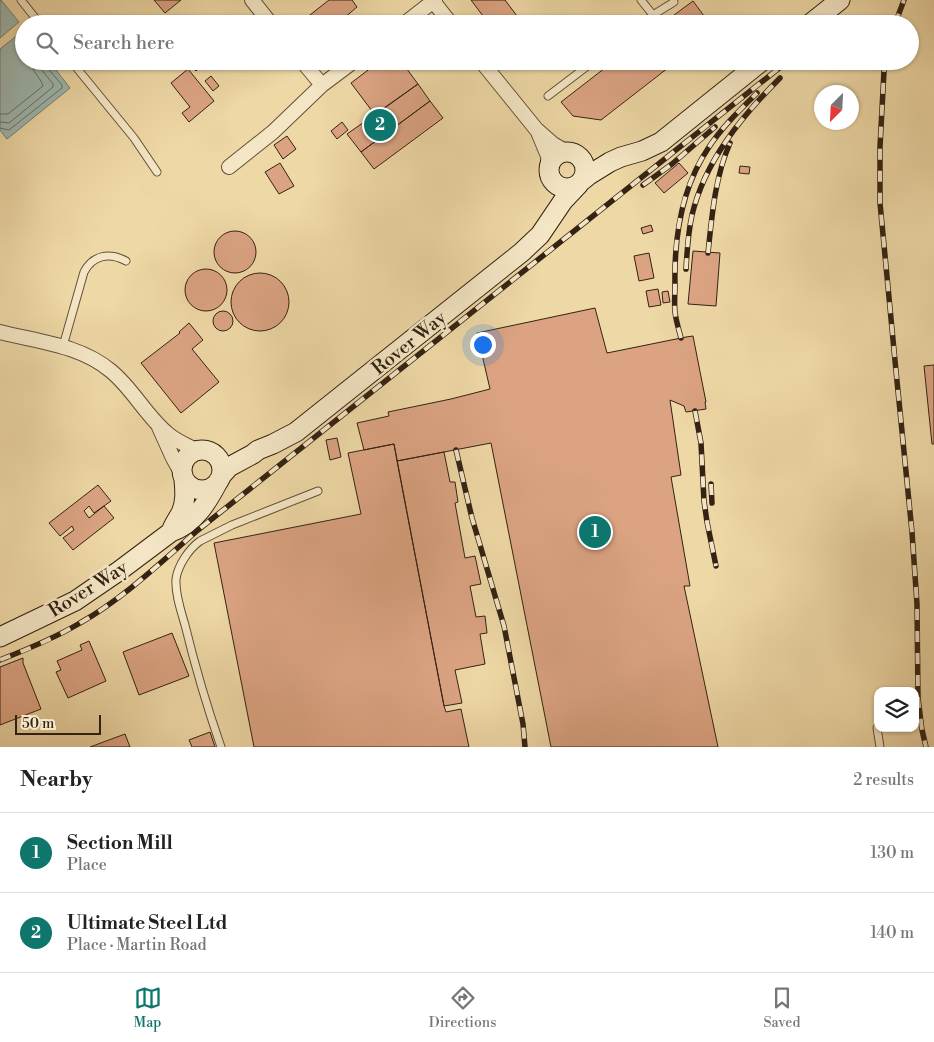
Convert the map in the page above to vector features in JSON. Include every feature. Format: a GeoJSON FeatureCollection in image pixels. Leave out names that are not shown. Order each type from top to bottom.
{"type":"FeatureCollection","features":[{"type":"Feature","properties":{"kind":"street"},"geometry":{"type":"LineString","coordinates":[[252,0],[264,15]]}},
{"type":"Feature","properties":{"kind":"street"},"geometry":{"type":"LineString","coordinates":[[821,15],[840,0]]}},
{"type":"Feature","properties":{"kind":"street"},"geometry":{"type":"LineString","coordinates":[[416,15],[434,1],[444,15]]}},
{"type":"Feature","properties":{"kind":"street"},"geometry":{"type":"LineString","coordinates":[[310,70],[322,85]]}},
{"type":"Feature","properties":{"kind":"street"},"geometry":{"type":"LineString","coordinates":[[229,167],[273,132],[322,85],[342,70]]}},
{"type":"Feature","properties":{"kind":"street"},"geometry":{"type":"LineString","coordinates":[[488,70],[536,129],[559,148],[578,155],[585,164],[586,170],[581,182],[574,187],[568,188],[556,185],[551,173],[548,156],[536,129]]}},
{"type":"Feature","properties":{"kind":"street","name":"Rover Way"},"geometry":{"type":"LineString","coordinates":[[0,637],[75,601],[171,532],[180,529],[207,502],[220,478],[229,467],[258,450],[283,440],[318,416],[522,252],[540,235],[566,197],[581,182],[599,168],[621,157],[642,151],[661,142],[751,70]]}},
{"type":"Feature","properties":{"kind":"street"},"geometry":{"type":"LineString","coordinates":[[551,173],[554,158],[557,155],[570,152]]}},
{"type":"Feature","properties":{"kind":"street","name":"Rover Way"},"geometry":{"type":"LineString","coordinates":[[570,152],[592,156],[621,157]]}},
{"type":"Feature","properties":{"kind":"street","name":"Rover Way"},"geometry":{"type":"LineString","coordinates":[[549,220],[554,193],[551,173]]}},
{"type":"Feature","properties":{"kind":"street"},"geometry":{"type":"LineString","coordinates":[[0,332],[63,346],[88,356],[112,371],[169,435],[186,445],[214,455],[218,459],[222,469],[220,478],[215,485],[204,490],[198,490],[188,485],[173,458],[158,424]]}},
{"type":"Feature","properties":{"kind":"street","name":"Rover Way"},"geometry":{"type":"LineString","coordinates":[[203,451],[249,448],[258,450]]}},
{"type":"Feature","properties":{"kind":"street"},"geometry":{"type":"LineString","coordinates":[[183,477],[182,468],[187,457],[203,451]]}},
{"type":"Feature","properties":{"kind":"street","name":"Rover Way"},"geometry":{"type":"LineString","coordinates":[[171,532],[182,511],[184,502],[183,477]]}},
{"type":"Feature","properties":{"kind":"lane"},"geometry":{"type":"LineString","coordinates":[[21,0],[33,15]]}},
{"type":"Feature","properties":{"kind":"lane"},"geometry":{"type":"LineString","coordinates":[[641,0],[653,15]]}},
{"type":"Feature","properties":{"kind":"lane"},"geometry":{"type":"LineString","coordinates":[[655,15],[674,2]]}},
{"type":"Feature","properties":{"kind":"lane"},"geometry":{"type":"LineString","coordinates":[[78,70],[134,138],[157,172]]}},
{"type":"Feature","properties":{"kind":"lane"},"geometry":{"type":"LineString","coordinates":[[548,96],[582,70]]}},
{"type":"Feature","properties":{"kind":"lane"},"geometry":{"type":"LineString","coordinates":[[63,346],[86,267],[92,261],[109,255],[126,261]]}},
{"type":"Feature","properties":{"kind":"lane"},"geometry":{"type":"LineString","coordinates":[[221,747],[198,679],[178,598],[176,580],[179,570],[188,553],[200,541],[232,525],[318,491]]}},
{"type":"Feature","properties":{"kind":"lane"},"geometry":{"type":"LineString","coordinates":[[878,732],[880,747]]}},
{"type":"Feature","properties":{"kind":"water"},"geometry":{"type":"Polygon","coordinates":[[[1,0],[15,17],[15,25],[0,38],[1,0]]]}},
{"type":"Feature","properties":{"kind":"water"},"geometry":{"type":"Polygon","coordinates":[[[15,37],[15,70],[56,70],[70,88],[7,139],[0,130],[0,49],[15,37]]]}},
{"type":"Feature","properties":{"kind":"building"},"geometry":{"type":"Polygon","coordinates":[[[154,0],[181,0],[165,13],[154,0]]]}},
{"type":"Feature","properties":{"kind":"building"},"geometry":{"type":"Polygon","coordinates":[[[329,0],[352,0],[357,7],[348,15],[310,15],[329,0]]]}},
{"type":"Feature","properties":{"kind":"building"},"geometry":{"type":"Polygon","coordinates":[[[471,0],[505,0],[516,15],[482,15],[471,0]]]}},
{"type":"Feature","properties":{"kind":"building"},"geometry":{"type":"Polygon","coordinates":[[[693,1],[703,15],[674,15],[693,1]]]}},
{"type":"Feature","properties":{"kind":"building"},"geometry":{"type":"Polygon","coordinates":[[[189,70],[214,101],[189,122],[182,113],[190,107],[171,83],[189,70]]]}},
{"type":"Feature","properties":{"kind":"building"},"geometry":{"type":"Polygon","coordinates":[[[368,70],[408,70],[418,84],[375,115],[351,83],[368,70]]]}},
{"type":"Feature","properties":{"kind":"building"},"geometry":{"type":"Polygon","coordinates":[[[602,70],[665,70],[601,120],[573,116],[561,102],[602,70]]]}},
{"type":"Feature","properties":{"kind":"building"},"geometry":{"type":"Polygon","coordinates":[[[211,76],[219,86],[213,91],[205,81],[211,76]]]}},
{"type":"Feature","properties":{"kind":"building"},"geometry":{"type":"Polygon","coordinates":[[[418,84],[430,101],[361,152],[347,134],[418,84]]]}},
{"type":"Feature","properties":{"kind":"building"},"geometry":{"type":"Polygon","coordinates":[[[430,101],[443,118],[374,169],[361,152],[430,101]]]}},
{"type":"Feature","properties":{"kind":"building"},"geometry":{"type":"Polygon","coordinates":[[[342,122],[348,130],[337,139],[331,131],[342,122]]]}},
{"type":"Feature","properties":{"kind":"building"},"geometry":{"type":"Polygon","coordinates":[[[287,136],[296,149],[283,159],[274,145],[287,136]]]}},
{"type":"Feature","properties":{"kind":"building"},"geometry":{"type":"Polygon","coordinates":[[[280,163],[294,186],[279,194],[265,172],[280,163]]]}},
{"type":"Feature","properties":{"kind":"building"},"geometry":{"type":"Polygon","coordinates":[[[679,163],[688,173],[664,193],[655,183],[679,163]]]}},
{"type":"Feature","properties":{"kind":"building"},"geometry":{"type":"Polygon","coordinates":[[[740,166],[750,167],[749,174],[739,173],[740,166]]]}},
{"type":"Feature","properties":{"kind":"building"},"geometry":{"type":"Polygon","coordinates":[[[651,225],[653,231],[643,234],[641,228],[651,225]]]}},
{"type":"Feature","properties":{"kind":"building"},"geometry":{"type":"Polygon","coordinates":[[[235,231],[250,237],[256,252],[250,267],[235,273],[220,267],[214,252],[220,237],[235,231]]]}},
{"type":"Feature","properties":{"kind":"building"},"geometry":{"type":"Polygon","coordinates":[[[693,251],[720,253],[716,306],[688,304],[693,251]]]}},
{"type":"Feature","properties":{"kind":"building"},"geometry":{"type":"Polygon","coordinates":[[[649,253],[654,278],[639,281],[634,256],[649,253]]]}},
{"type":"Feature","properties":{"kind":"building"},"geometry":{"type":"Polygon","coordinates":[[[206,269],[221,275],[227,290],[221,305],[206,311],[191,305],[185,290],[191,275],[206,269]]]}},
{"type":"Feature","properties":{"kind":"building"},"geometry":{"type":"Polygon","coordinates":[[[254,273],[266,273],[281,281],[289,296],[289,308],[281,323],[266,331],[254,331],[239,323],[231,308],[231,296],[239,281],[254,273]]]}},
{"type":"Feature","properties":{"kind":"building"},"geometry":{"type":"Polygon","coordinates":[[[658,289],[661,305],[649,307],[646,291],[658,289]]]}},
{"type":"Feature","properties":{"kind":"building"},"geometry":{"type":"Polygon","coordinates":[[[668,291],[670,302],[663,303],[662,292],[668,291]]]}},
{"type":"Feature","properties":{"kind":"building"},"geometry":{"type":"Polygon","coordinates":[[[595,308],[607,353],[693,336],[706,409],[686,412],[684,406],[670,400],[681,475],[671,477],[690,586],[684,586],[718,747],[551,747],[491,443],[397,461],[394,444],[364,450],[357,423],[389,416],[388,412],[490,389],[477,333],[595,308]]]}},
{"type":"Feature","properties":{"kind":"building"},"geometry":{"type":"Polygon","coordinates":[[[223,311],[230,314],[233,321],[230,328],[223,331],[216,328],[213,321],[216,314],[223,311]]]}},
{"type":"Feature","properties":{"kind":"building"},"geometry":{"type":"Polygon","coordinates":[[[189,323],[203,340],[192,349],[219,382],[181,413],[141,363],[180,333],[189,323]]]}},
{"type":"Feature","properties":{"kind":"building"},"geometry":{"type":"Polygon","coordinates":[[[934,365],[934,444],[932,444],[924,366],[934,365]]]}},
{"type":"Feature","properties":{"kind":"building"},"geometry":{"type":"Polygon","coordinates":[[[337,438],[341,457],[330,460],[326,440],[337,438]]]}},
{"type":"Feature","properties":{"kind":"building"},"geometry":{"type":"Polygon","coordinates":[[[394,444],[444,706],[446,712],[461,709],[469,747],[254,747],[214,543],[361,514],[348,453],[394,444]]]}},
{"type":"Feature","properties":{"kind":"building"},"geometry":{"type":"Polygon","coordinates":[[[444,452],[450,482],[455,482],[458,502],[455,503],[465,558],[475,556],[481,584],[470,586],[476,617],[485,616],[487,633],[480,634],[485,664],[455,670],[462,703],[444,706],[397,461],[444,452]]]}},
{"type":"Feature","properties":{"kind":"building"},"geometry":{"type":"Polygon","coordinates":[[[98,485],[111,501],[94,513],[89,506],[84,511],[89,518],[104,506],[114,518],[73,550],[63,538],[74,530],[72,526],[60,536],[49,523],[98,485]]]}},
{"type":"Feature","properties":{"kind":"building"},"geometry":{"type":"Polygon","coordinates":[[[172,633],[189,676],[139,695],[123,652],[172,633]]]}},
{"type":"Feature","properties":{"kind":"building"},"geometry":{"type":"Polygon","coordinates":[[[89,641],[106,681],[68,698],[56,672],[61,670],[57,661],[82,650],[80,645],[89,641]]]}},
{"type":"Feature","properties":{"kind":"building"},"geometry":{"type":"Polygon","coordinates":[[[23,658],[23,663],[41,709],[0,725],[0,667],[23,658]]]}},
{"type":"Feature","properties":{"kind":"building"},"geometry":{"type":"Polygon","coordinates":[[[210,732],[215,747],[192,747],[189,740],[210,732]]]}},
{"type":"Feature","properties":{"kind":"building"},"geometry":{"type":"Polygon","coordinates":[[[125,734],[130,747],[90,747],[125,734]]]}},
{"type":"Feature","properties":{"kind":"railway"},"geometry":{"type":"LineString","coordinates":[[898,15],[904,0]]}},
{"type":"Feature","properties":{"kind":"railway"},"geometry":{"type":"LineString","coordinates":[[0,660],[71,628],[112,603],[198,530],[777,70]]}},
{"type":"Feature","properties":{"kind":"railway"},"geometry":{"type":"LineString","coordinates":[[884,70],[880,147],[880,203],[912,532],[917,604],[918,698],[926,747]]}},
{"type":"Feature","properties":{"kind":"railway"},"geometry":{"type":"LineString","coordinates":[[686,269],[692,215],[706,176],[715,158],[738,124],[780,78]]}},
{"type":"Feature","properties":{"kind":"railway"},"geometry":{"type":"LineString","coordinates":[[681,338],[675,309],[675,267],[678,231],[686,196],[699,163],[714,140],[757,93]]}},
{"type":"Feature","properties":{"kind":"railway"},"geometry":{"type":"LineString","coordinates":[[643,185],[672,164],[715,127]]}},
{"type":"Feature","properties":{"kind":"railway"},"geometry":{"type":"LineString","coordinates":[[708,253],[718,183],[730,143]]}},
{"type":"Feature","properties":{"kind":"railway"},"geometry":{"type":"LineString","coordinates":[[695,411],[701,443],[704,501],[716,566]]}},
{"type":"Feature","properties":{"kind":"railway"},"geometry":{"type":"LineString","coordinates":[[456,450],[472,518],[504,626],[523,724],[525,747]]}},
{"type":"Feature","properties":{"kind":"railway"},"geometry":{"type":"LineString","coordinates":[[711,484],[712,503]]}},
{"type":"Feature","properties":{"kind":"place","name":"Ultimate Steel Ltd"},"geometry":{"type":"Point","coordinates":[380,125]}},
{"type":"Feature","properties":{"kind":"place","name":"Section Mill"},"geometry":{"type":"Point","coordinates":[595,532]}}]}
